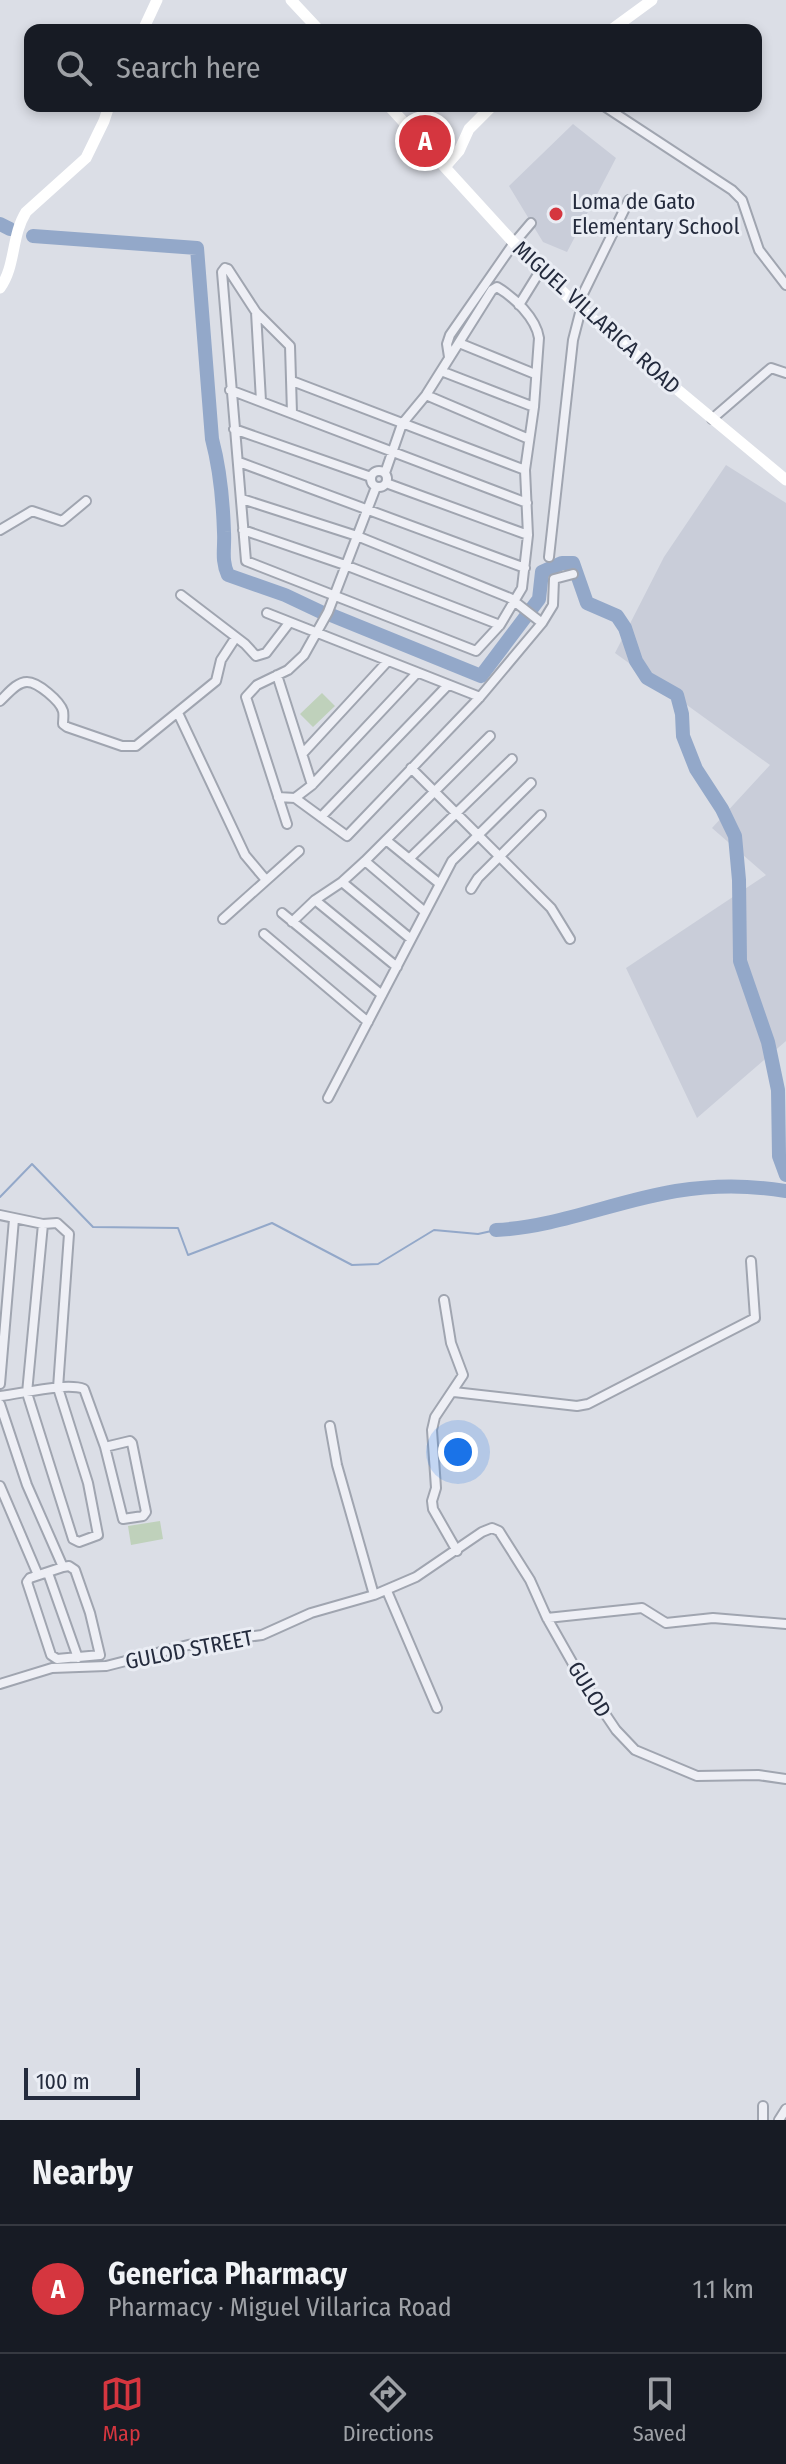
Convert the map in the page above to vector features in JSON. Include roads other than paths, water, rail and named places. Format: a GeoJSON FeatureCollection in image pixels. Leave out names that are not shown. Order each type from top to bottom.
{"type":"FeatureCollection","features":[{"type":"Feature","properties":{"kind":"main road"},"geometry":{"type":"LineString","coordinates":[[146,24],[157,0]]}},
{"type":"Feature","properties":{"kind":"main road"},"geometry":{"type":"LineString","coordinates":[[291,0],[313,24]]}},
{"type":"Feature","properties":{"kind":"main road"},"geometry":{"type":"LineString","coordinates":[[619,24],[652,0]]}},
{"type":"Feature","properties":{"kind":"main road"},"geometry":{"type":"LineString","coordinates":[[0,288],[10,264],[19,223],[26,212],[86,158],[107,112]]}},
{"type":"Feature","properties":{"kind":"main road","name":"MIGUEL VILLARICA ROAD"},"geometry":{"type":"LineString","coordinates":[[395,112],[540,271],[712,419],[785,476]]}},
{"type":"Feature","properties":{"kind":"main road"},"geometry":{"type":"LineString","coordinates":[[445,167],[459,151],[469,129],[486,112]]}},
{"type":"Feature","properties":{"kind":"street"},"geometry":{"type":"LineString","coordinates":[[614,112],[732,190],[742,200],[759,250],[786,285]]}},
{"type":"Feature","properties":{"kind":"street"},"geometry":{"type":"LineString","coordinates":[[549,557],[579,307],[629,200]]}},
{"type":"Feature","properties":{"kind":"street"},"geometry":{"type":"LineString","coordinates":[[449,357],[450,335],[531,223]]}},
{"type":"Feature","properties":{"kind":"street"},"geometry":{"type":"LineString","coordinates":[[292,413],[290,346],[256,312],[225,268],[222,272],[230,390],[246,561],[476,651],[500,625],[522,588],[528,535],[525,470],[534,407],[538,329],[519,305],[497,287],[492,290],[426,395],[402,424],[385,473],[386,483]]}},
{"type":"Feature","properties":{"kind":"street"},"geometry":{"type":"LineString","coordinates":[[519,305],[540,271]]}},
{"type":"Feature","properties":{"kind":"street"},"geometry":{"type":"LineString","coordinates":[[256,312],[261,401]]}},
{"type":"Feature","properties":{"kind":"street"},"geometry":{"type":"LineString","coordinates":[[459,343],[535,374]]}},
{"type":"Feature","properties":{"kind":"street"},"geometry":{"type":"LineString","coordinates":[[712,419],[771,368],[786,373]]}},
{"type":"Feature","properties":{"kind":"street"},"geometry":{"type":"LineString","coordinates":[[441,371],[534,407]]}},
{"type":"Feature","properties":{"kind":"street"},"geometry":{"type":"LineString","coordinates":[[292,381],[525,470]]}},
{"type":"Feature","properties":{"kind":"street"},"geometry":{"type":"LineString","coordinates":[[230,390],[527,503]]}},
{"type":"Feature","properties":{"kind":"street"},"geometry":{"type":"LineString","coordinates":[[426,395],[529,439]]}},
{"type":"Feature","properties":{"kind":"street"},"geometry":{"type":"LineString","coordinates":[[234,429],[371,477],[376,487],[334,595],[304,655],[288,670],[257,685],[246,697],[287,824]]}},
{"type":"Feature","properties":{"kind":"street"},"geometry":{"type":"LineString","coordinates":[[239,462],[525,568]]}},
{"type":"Feature","properties":{"kind":"street"},"geometry":{"type":"LineString","coordinates":[[371,477],[376,471],[385,473]]}},
{"type":"Feature","properties":{"kind":"street"},"geometry":{"type":"LineString","coordinates":[[376,487],[386,483],[528,535]]}},
{"type":"Feature","properties":{"kind":"street"},"geometry":{"type":"LineString","coordinates":[[242,499],[357,536],[515,602],[542,623]]}},
{"type":"Feature","properties":{"kind":"street"},"geometry":{"type":"LineString","coordinates":[[0,530],[32,511],[62,521],[86,501]]}},
{"type":"Feature","properties":{"kind":"street"},"geometry":{"type":"LineString","coordinates":[[243,530],[345,565],[500,625]]}},
{"type":"Feature","properties":{"kind":"street"},"geometry":{"type":"LineString","coordinates":[[278,797],[295,798],[347,836],[480,697],[542,623],[553,605],[554,579],[573,574]]}},
{"type":"Feature","properties":{"kind":"street"},"geometry":{"type":"LineString","coordinates":[[181,595],[256,656],[262,656],[289,623]]}},
{"type":"Feature","properties":{"kind":"street"},"geometry":{"type":"LineString","coordinates":[[267,613],[480,697]]}},
{"type":"Feature","properties":{"kind":"street"},"geometry":{"type":"LineString","coordinates":[[0,701],[18,685],[28,682],[59,703],[63,709],[63,724],[67,727],[122,746],[136,746],[216,681],[221,660],[236,637]]}},
{"type":"Feature","properties":{"kind":"street"},"geometry":{"type":"LineString","coordinates":[[304,752],[387,662]]}},
{"type":"Feature","properties":{"kind":"street"},"geometry":{"type":"LineString","coordinates":[[295,798],[312,785],[417,673]]}},
{"type":"Feature","properties":{"kind":"street"},"geometry":{"type":"LineString","coordinates":[[277,675],[312,785]]}},
{"type":"Feature","properties":{"kind":"street"},"geometry":{"type":"LineString","coordinates":[[321,817],[448,685]]}},
{"type":"Feature","properties":{"kind":"street"},"geometry":{"type":"LineString","coordinates":[[178,713],[245,855],[266,880]]}},
{"type":"Feature","properties":{"kind":"street"},"geometry":{"type":"LineString","coordinates":[[292,922],[365,861],[490,736]]}},
{"type":"Feature","properties":{"kind":"street"},"geometry":{"type":"LineString","coordinates":[[409,859],[512,759]]}},
{"type":"Feature","properties":{"kind":"street"},"geometry":{"type":"LineString","coordinates":[[411,768],[551,908],[570,939]]}},
{"type":"Feature","properties":{"kind":"street"},"geometry":{"type":"LineString","coordinates":[[328,1098],[452,861],[531,783]]}},
{"type":"Feature","properties":{"kind":"street"},"geometry":{"type":"LineString","coordinates":[[471,889],[478,878],[541,815]]}},
{"type":"Feature","properties":{"kind":"street"},"geometry":{"type":"LineString","coordinates":[[386,840],[440,884]]}},
{"type":"Feature","properties":{"kind":"street"},"geometry":{"type":"LineString","coordinates":[[223,919],[299,851]]}},
{"type":"Feature","properties":{"kind":"street"},"geometry":{"type":"LineString","coordinates":[[365,861],[425,912]]}},
{"type":"Feature","properties":{"kind":"street"},"geometry":{"type":"LineString","coordinates":[[342,882],[411,939]]}},
{"type":"Feature","properties":{"kind":"street"},"geometry":{"type":"LineString","coordinates":[[315,900],[397,967]]}},
{"type":"Feature","properties":{"kind":"street"},"geometry":{"type":"LineString","coordinates":[[282,913],[382,995]]}},
{"type":"Feature","properties":{"kind":"street"},"geometry":{"type":"LineString","coordinates":[[264,934],[368,1022]]}},
{"type":"Feature","properties":{"kind":"street"},"geometry":{"type":"LineString","coordinates":[[0,1215],[43,1224],[57,1223],[69,1234],[58,1388],[88,1483],[98,1535],[79,1542],[73,1539],[27,1393],[43,1224]]}},
{"type":"Feature","properties":{"kind":"street"},"geometry":{"type":"LineString","coordinates":[[0,1384],[14,1219]]}},
{"type":"Feature","properties":{"kind":"street"},"geometry":{"type":"LineString","coordinates":[[454,1392],[577,1406],[588,1404],[755,1318],[751,1261]]}},
{"type":"Feature","properties":{"kind":"street"},"geometry":{"type":"LineString","coordinates":[[444,1300],[451,1343],[463,1375],[435,1417],[432,1430],[436,1488],[432,1501],[433,1509],[457,1551]]}},
{"type":"Feature","properties":{"kind":"street"},"geometry":{"type":"LineString","coordinates":[[0,1396],[58,1388],[84,1389],[105,1447],[123,1519],[143,1516],[146,1512],[132,1443],[105,1447]]}},
{"type":"Feature","properties":{"kind":"street"},"geometry":{"type":"LineString","coordinates":[[0,1404],[27,1485],[63,1567]]}},
{"type":"Feature","properties":{"kind":"street"},"geometry":{"type":"LineString","coordinates":[[330,1426],[337,1465],[374,1595]]}},
{"type":"Feature","properties":{"kind":"street"},"geometry":{"type":"LineString","coordinates":[[0,1486],[38,1575]]}},
{"type":"Feature","properties":{"kind":"street","name":"GULOD"},"geometry":{"type":"LineString","coordinates":[[457,1551],[482,1532],[492,1528],[499,1531],[607,1717],[635,1750],[697,1776],[758,1775],[786,1779]]}},
{"type":"Feature","properties":{"kind":"street","name":"GULOD STREET"},"geometry":{"type":"LineString","coordinates":[[0,1684],[52,1668],[106,1666],[188,1645],[262,1635],[311,1613],[387,1591],[457,1551]]}},
{"type":"Feature","properties":{"kind":"street"},"geometry":{"type":"LineString","coordinates":[[69,1566],[75,1570],[100,1655],[57,1659],[51,1655],[26,1588],[30,1578],[63,1567],[69,1566]]}},
{"type":"Feature","properties":{"kind":"street"},"geometry":{"type":"LineString","coordinates":[[48,1573],[78,1658]]}},
{"type":"Feature","properties":{"kind":"street"},"geometry":{"type":"LineString","coordinates":[[387,1591],[437,1708]]}},
{"type":"Feature","properties":{"kind":"street"},"geometry":{"type":"LineString","coordinates":[[547,1618],[642,1608],[666,1623],[713,1618],[786,1624]]}},
{"type":"Feature","properties":{"kind":"street"},"geometry":{"type":"LineString","coordinates":[[763,2106],[763,2120]]}},
{"type":"Feature","properties":{"kind":"street"},"geometry":{"type":"LineString","coordinates":[[779,2120],[786,2109]]}},
{"type":"Feature","properties":{"kind":"waterway"},"geometry":{"type":"LineString","coordinates":[[0,224],[10,229]]}},
{"type":"Feature","properties":{"kind":"waterway"},"geometry":{"type":"LineString","coordinates":[[33,236],[197,248],[212,439],[222,497],[226,570],[228,575],[285,595],[321,612]]}},
{"type":"Feature","properties":{"kind":"waterway"},"geometry":{"type":"LineString","coordinates":[[331,615],[481,676],[539,599],[542,572],[562,563],[573,563],[587,603],[617,616],[625,628],[636,661],[647,678],[677,695],[683,736],[696,769],[735,836],[740,961],[768,1042],[778,1090],[779,1156],[786,1175]]}},
{"type":"Feature","properties":{"kind":"waterway"},"geometry":{"type":"LineString","coordinates":[[0,1197],[32,1164],[93,1227],[178,1228],[188,1255],[272,1223],[352,1265],[378,1264],[434,1230],[478,1234],[496,1230]]}},
{"type":"Feature","properties":{"kind":"waterway"},"geometry":{"type":"LineString","coordinates":[[496,1230],[542,1224],[653,1195],[690,1189],[731,1186],[786,1191]]}},
{"type":"Feature","properties":{"kind":"place","name":"Generica Pharmacy"},"geometry":{"type":"Point","coordinates":[425,141]}},
{"type":"Feature","properties":{"kind":"place","name":"Loma de Gato Elementary School"},"geometry":{"type":"Point","coordinates":[556,214]}}]}
